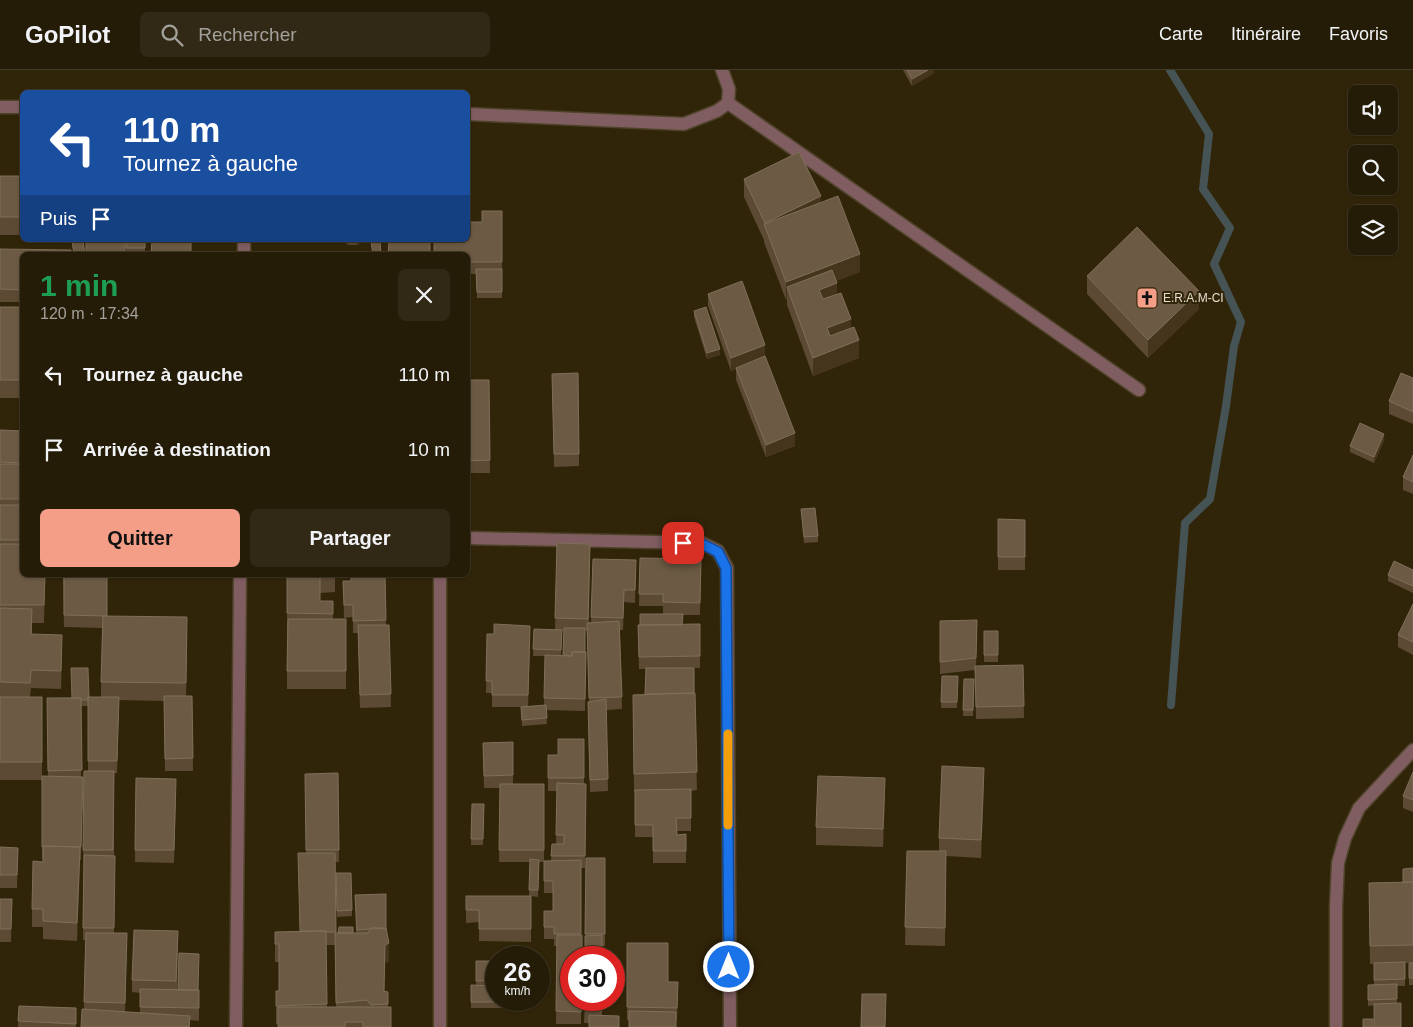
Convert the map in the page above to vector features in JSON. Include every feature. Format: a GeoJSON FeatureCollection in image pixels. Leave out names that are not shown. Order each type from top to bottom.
{"type":"FeatureCollection","features":[{"type":"Feature","properties":{"kind":"street"},"geometry":{"type":"LineString","coordinates":[[470,114],[684,124],[718,111],[728,102],[729,89],[722,70]]}},
{"type":"Feature","properties":{"kind":"street"},"geometry":{"type":"LineString","coordinates":[[728,102],[1139,390]]}},
{"type":"Feature","properties":{"kind":"street"},"geometry":{"type":"LineString","coordinates":[[0,107],[20,107]]}},
{"type":"Feature","properties":{"kind":"street"},"geometry":{"type":"LineString","coordinates":[[470,538],[702,544],[718,552],[726,568],[730,1027]]}},
{"type":"Feature","properties":{"kind":"street"},"geometry":{"type":"LineString","coordinates":[[236,1027],[240,577]]}},
{"type":"Feature","properties":{"kind":"street"},"geometry":{"type":"LineString","coordinates":[[440,577],[440,1027]]}},
{"type":"Feature","properties":{"kind":"street"},"geometry":{"type":"LineString","coordinates":[[1336,1027],[1338,863],[1345,838],[1359,808],[1413,750]]}},
{"type":"Feature","properties":{"kind":"building"},"geometry":{"type":"Polygon","coordinates":[[[907,70],[928,70],[912,79],[907,70]]]}},
{"type":"Feature","properties":{"kind":"building"},"geometry":{"type":"Polygon","coordinates":[[[799,152],[821,196],[765,223],[744,179],[799,152]]]}},
{"type":"Feature","properties":{"kind":"building"},"geometry":{"type":"Polygon","coordinates":[[[0,176],[20,176],[20,217],[0,217],[0,176]]]}},
{"type":"Feature","properties":{"kind":"building"},"geometry":{"type":"Polygon","coordinates":[[[838,196],[860,254],[786,282],[764,224],[838,196]]]}},
{"type":"Feature","properties":{"kind":"building"},"geometry":{"type":"Polygon","coordinates":[[[482,211],[502,211],[502,262],[470,262],[470,252],[434,252],[434,242],[470,242],[470,222],[482,222],[482,211]]]}},
{"type":"Feature","properties":{"kind":"building"},"geometry":{"type":"Polygon","coordinates":[[[1137,227],[1199,291],[1148,340],[1087,276],[1137,227]]]}},
{"type":"Feature","properties":{"kind":"building"},"geometry":{"type":"Polygon","coordinates":[[[72,242],[83,242],[85,252],[74,252],[72,242]]]}},
{"type":"Feature","properties":{"kind":"building"},"geometry":{"type":"Polygon","coordinates":[[[86,242],[125,242],[125,252],[86,252],[86,242]]]}},
{"type":"Feature","properties":{"kind":"building"},"geometry":{"type":"Polygon","coordinates":[[[126,242],[145,242],[145,248],[126,248],[126,242]]]}},
{"type":"Feature","properties":{"kind":"building"},"geometry":{"type":"Polygon","coordinates":[[[152,242],[191,242],[191,252],[151,252],[152,242]]]}},
{"type":"Feature","properties":{"kind":"building"},"geometry":{"type":"Polygon","coordinates":[[[371,242],[380,242],[381,252],[373,252],[371,242]]]}},
{"type":"Feature","properties":{"kind":"building"},"geometry":{"type":"Polygon","coordinates":[[[389,242],[430,242],[430,252],[388,252],[389,242]]]}},
{"type":"Feature","properties":{"kind":"building"},"geometry":{"type":"Polygon","coordinates":[[[0,249],[71,250],[71,252],[20,252],[20,290],[0,289],[0,249]]]}},
{"type":"Feature","properties":{"kind":"building"},"geometry":{"type":"Polygon","coordinates":[[[476,269],[502,269],[502,292],[477,292],[476,269]]]}},
{"type":"Feature","properties":{"kind":"building"},"geometry":{"type":"Polygon","coordinates":[[[832,270],[837,283],[819,290],[823,299],[841,293],[851,319],[827,328],[830,336],[854,327],[859,340],[813,358],[787,287],[832,270]]]}},
{"type":"Feature","properties":{"kind":"building"},"geometry":{"type":"Polygon","coordinates":[[[742,281],[765,345],[731,358],[708,294],[742,281]]]}},
{"type":"Feature","properties":{"kind":"building"},"geometry":{"type":"Polygon","coordinates":[[[0,307],[20,307],[20,380],[0,380],[0,307]]]}},
{"type":"Feature","properties":{"kind":"building"},"geometry":{"type":"Polygon","coordinates":[[[706,307],[720,349],[707,353],[694,311],[706,307]]]}},
{"type":"Feature","properties":{"kind":"building"},"geometry":{"type":"Polygon","coordinates":[[[765,356],[795,433],[766,445],[736,368],[765,356]]]}},
{"type":"Feature","properties":{"kind":"building"},"geometry":{"type":"Polygon","coordinates":[[[578,373],[579,454],[554,454],[552,374],[578,373]]]}},
{"type":"Feature","properties":{"kind":"building"},"geometry":{"type":"Polygon","coordinates":[[[1401,373],[1413,378],[1413,412],[1389,401],[1401,373]]]}},
{"type":"Feature","properties":{"kind":"building"},"geometry":{"type":"Polygon","coordinates":[[[470,380],[489,380],[490,460],[470,461],[470,380]]]}},
{"type":"Feature","properties":{"kind":"building"},"geometry":{"type":"Polygon","coordinates":[[[1360,423],[1384,434],[1374,457],[1350,446],[1360,423]]]}},
{"type":"Feature","properties":{"kind":"building"},"geometry":{"type":"Polygon","coordinates":[[[0,430],[20,431],[20,463],[0,462],[0,430]]]}},
{"type":"Feature","properties":{"kind":"building"},"geometry":{"type":"Polygon","coordinates":[[[1413,455],[1413,482],[1403,477],[1413,455]]]}},
{"type":"Feature","properties":{"kind":"building"},"geometry":{"type":"Polygon","coordinates":[[[0,464],[20,464],[20,499],[0,499],[0,464]]]}},
{"type":"Feature","properties":{"kind":"building"},"geometry":{"type":"Polygon","coordinates":[[[0,505],[20,505],[20,540],[0,540],[0,505]]]}},
{"type":"Feature","properties":{"kind":"building"},"geometry":{"type":"Polygon","coordinates":[[[815,508],[818,536],[804,537],[801,509],[815,508]]]}},
{"type":"Feature","properties":{"kind":"building"},"geometry":{"type":"Polygon","coordinates":[[[998,519],[1025,520],[1025,557],[998,557],[998,519]]]}},
{"type":"Feature","properties":{"kind":"building"},"geometry":{"type":"Polygon","coordinates":[[[557,543],[590,544],[588,619],[555,618],[557,543]]]}},
{"type":"Feature","properties":{"kind":"building"},"geometry":{"type":"Polygon","coordinates":[[[0,544],[20,544],[20,577],[45,577],[44,605],[0,605],[0,544]]]}},
{"type":"Feature","properties":{"kind":"building"},"geometry":{"type":"Polygon","coordinates":[[[640,558],[701,559],[700,603],[663,602],[663,594],[639,594],[640,558]]]}},
{"type":"Feature","properties":{"kind":"building"},"geometry":{"type":"Polygon","coordinates":[[[593,559],[636,560],[635,590],[624,590],[623,618],[591,617],[593,559]]]}},
{"type":"Feature","properties":{"kind":"building"},"geometry":{"type":"Polygon","coordinates":[[[1394,561],[1413,570],[1413,586],[1388,575],[1394,561]]]}},
{"type":"Feature","properties":{"kind":"building"},"geometry":{"type":"Polygon","coordinates":[[[64,577],[107,577],[107,616],[64,615],[64,577]]]}},
{"type":"Feature","properties":{"kind":"building"},"geometry":{"type":"Polygon","coordinates":[[[287,577],[320,577],[320,601],[333,601],[333,614],[287,613],[287,577]]]}},
{"type":"Feature","properties":{"kind":"building"},"geometry":{"type":"Polygon","coordinates":[[[351,577],[385,577],[386,620],[353,621],[353,605],[344,605],[343,581],[351,581],[351,577]]]}},
{"type":"Feature","properties":{"kind":"building"},"geometry":{"type":"Polygon","coordinates":[[[1413,604],[1413,642],[1398,635],[1413,604]]]}},
{"type":"Feature","properties":{"kind":"building"},"geometry":{"type":"Polygon","coordinates":[[[0,608],[32,609],[31,634],[62,635],[61,671],[31,670],[30,683],[0,682],[0,608]]]}},
{"type":"Feature","properties":{"kind":"building"},"geometry":{"type":"Polygon","coordinates":[[[640,614],[683,614],[682,625],[640,625],[640,614]]]}},
{"type":"Feature","properties":{"kind":"building"},"geometry":{"type":"Polygon","coordinates":[[[103,616],[187,617],[186,683],[101,682],[103,616]]]}},
{"type":"Feature","properties":{"kind":"building"},"geometry":{"type":"Polygon","coordinates":[[[288,619],[346,619],[346,671],[287,671],[288,619]]]}},
{"type":"Feature","properties":{"kind":"building"},"geometry":{"type":"Polygon","coordinates":[[[977,620],[976,658],[940,662],[940,621],[977,620]]]}},
{"type":"Feature","properties":{"kind":"building"},"geometry":{"type":"Polygon","coordinates":[[[619,621],[622,697],[589,698],[587,623],[619,621]]]}},
{"type":"Feature","properties":{"kind":"building"},"geometry":{"type":"Polygon","coordinates":[[[494,624],[530,626],[528,695],[492,695],[492,681],[486,681],[487,634],[494,634],[494,624]]]}},
{"type":"Feature","properties":{"kind":"building"},"geometry":{"type":"Polygon","coordinates":[[[700,624],[700,656],[639,657],[638,625],[700,624]]]}},
{"type":"Feature","properties":{"kind":"building"},"geometry":{"type":"Polygon","coordinates":[[[358,625],[389,625],[391,694],[360,695],[358,625]]]}},
{"type":"Feature","properties":{"kind":"building"},"geometry":{"type":"Polygon","coordinates":[[[564,628],[585,628],[585,652],[572,652],[572,656],[563,655],[564,628]]]}},
{"type":"Feature","properties":{"kind":"building"},"geometry":{"type":"Polygon","coordinates":[[[534,629],[562,630],[561,650],[533,649],[534,629]]]}},
{"type":"Feature","properties":{"kind":"building"},"geometry":{"type":"Polygon","coordinates":[[[984,631],[998,631],[998,655],[984,655],[984,631]]]}},
{"type":"Feature","properties":{"kind":"building"},"geometry":{"type":"Polygon","coordinates":[[[572,652],[586,652],[585,699],[544,698],[545,655],[572,656],[572,652]]]}},
{"type":"Feature","properties":{"kind":"building"},"geometry":{"type":"Polygon","coordinates":[[[1023,665],[1024,706],[976,707],[975,666],[1023,665]]]}},
{"type":"Feature","properties":{"kind":"building"},"geometry":{"type":"Polygon","coordinates":[[[71,668],[88,668],[88,700],[72,698],[71,668]]]}},
{"type":"Feature","properties":{"kind":"building"},"geometry":{"type":"Polygon","coordinates":[[[646,668],[694,668],[694,693],[645,694],[646,668]]]}},
{"type":"Feature","properties":{"kind":"building"},"geometry":{"type":"Polygon","coordinates":[[[942,676],[958,676],[957,702],[941,702],[942,676]]]}},
{"type":"Feature","properties":{"kind":"building"},"geometry":{"type":"Polygon","coordinates":[[[964,679],[974,679],[973,710],[963,710],[964,679]]]}},
{"type":"Feature","properties":{"kind":"building"},"geometry":{"type":"Polygon","coordinates":[[[695,693],[697,772],[634,774],[633,695],[695,693]]]}},
{"type":"Feature","properties":{"kind":"building"},"geometry":{"type":"Polygon","coordinates":[[[164,696],[192,696],[193,758],[165,759],[164,696]]]}},
{"type":"Feature","properties":{"kind":"building"},"geometry":{"type":"Polygon","coordinates":[[[0,697],[42,697],[42,762],[0,762],[0,697]]]}},
{"type":"Feature","properties":{"kind":"building"},"geometry":{"type":"Polygon","coordinates":[[[88,697],[119,697],[117,761],[88,761],[88,697]]]}},
{"type":"Feature","properties":{"kind":"building"},"geometry":{"type":"Polygon","coordinates":[[[47,698],[81,698],[82,770],[48,771],[47,698]]]}},
{"type":"Feature","properties":{"kind":"building"},"geometry":{"type":"Polygon","coordinates":[[[606,699],[608,779],[590,780],[588,702],[606,699]]]}},
{"type":"Feature","properties":{"kind":"building"},"geometry":{"type":"Polygon","coordinates":[[[546,705],[547,718],[522,720],[521,707],[546,705]]]}},
{"type":"Feature","properties":{"kind":"building"},"geometry":{"type":"Polygon","coordinates":[[[558,739],[584,739],[584,778],[548,778],[548,755],[558,755],[558,739]]]}},
{"type":"Feature","properties":{"kind":"building"},"geometry":{"type":"Polygon","coordinates":[[[513,742],[513,775],[484,776],[483,743],[513,742]]]}},
{"type":"Feature","properties":{"kind":"building"},"geometry":{"type":"Polygon","coordinates":[[[942,766],[984,768],[981,840],[939,838],[942,766]]]}},
{"type":"Feature","properties":{"kind":"building"},"geometry":{"type":"Polygon","coordinates":[[[84,771],[114,771],[113,850],[83,850],[84,771]]]}},
{"type":"Feature","properties":{"kind":"building"},"geometry":{"type":"Polygon","coordinates":[[[1413,772],[1413,800],[1403,796],[1413,772]]]}},
{"type":"Feature","properties":{"kind":"building"},"geometry":{"type":"Polygon","coordinates":[[[338,773],[339,850],[306,850],[305,774],[338,773]]]}},
{"type":"Feature","properties":{"kind":"building"},"geometry":{"type":"Polygon","coordinates":[[[42,776],[83,777],[81,847],[42,847],[42,776]]]}},
{"type":"Feature","properties":{"kind":"building"},"geometry":{"type":"Polygon","coordinates":[[[818,776],[885,778],[883,829],[816,827],[818,776]]]}},
{"type":"Feature","properties":{"kind":"building"},"geometry":{"type":"Polygon","coordinates":[[[136,778],[176,779],[174,850],[135,850],[136,778]]]}},
{"type":"Feature","properties":{"kind":"building"},"geometry":{"type":"Polygon","coordinates":[[[557,783],[586,784],[585,856],[551,856],[552,844],[564,844],[564,835],[556,835],[557,783]]]}},
{"type":"Feature","properties":{"kind":"building"},"geometry":{"type":"Polygon","coordinates":[[[500,784],[544,784],[544,850],[499,850],[500,784]]]}},
{"type":"Feature","properties":{"kind":"building"},"geometry":{"type":"Polygon","coordinates":[[[691,789],[691,818],[676,818],[677,835],[686,834],[686,851],[653,851],[653,825],[635,825],[635,790],[691,789]]]}},
{"type":"Feature","properties":{"kind":"building"},"geometry":{"type":"Polygon","coordinates":[[[472,804],[484,804],[483,839],[471,839],[472,804]]]}},
{"type":"Feature","properties":{"kind":"building"},"geometry":{"type":"Polygon","coordinates":[[[43,846],[80,847],[77,923],[43,921],[43,909],[32,909],[33,861],[43,862],[43,846]]]}},
{"type":"Feature","properties":{"kind":"building"},"geometry":{"type":"Polygon","coordinates":[[[0,847],[18,848],[17,875],[0,875],[0,847]]]}},
{"type":"Feature","properties":{"kind":"building"},"geometry":{"type":"Polygon","coordinates":[[[907,851],[946,851],[945,928],[905,927],[907,851]]]}},
{"type":"Feature","properties":{"kind":"building"},"geometry":{"type":"Polygon","coordinates":[[[298,853],[335,853],[336,932],[300,931],[298,853]]]}},
{"type":"Feature","properties":{"kind":"building"},"geometry":{"type":"Polygon","coordinates":[[[84,855],[115,856],[114,928],[83,928],[84,855]]]}},
{"type":"Feature","properties":{"kind":"building"},"geometry":{"type":"Polygon","coordinates":[[[586,858],[605,858],[605,934],[585,934],[586,858]]]}},
{"type":"Feature","properties":{"kind":"building"},"geometry":{"type":"Polygon","coordinates":[[[530,859],[539,860],[538,890],[529,890],[530,859]]]}},
{"type":"Feature","properties":{"kind":"building"},"geometry":{"type":"Polygon","coordinates":[[[581,860],[581,934],[554,934],[554,927],[544,927],[544,911],[553,911],[553,881],[544,881],[544,861],[581,860]]]}},
{"type":"Feature","properties":{"kind":"building"},"geometry":{"type":"Polygon","coordinates":[[[1413,868],[1413,882],[1403,882],[1403,869],[1413,868]]]}},
{"type":"Feature","properties":{"kind":"building"},"geometry":{"type":"Polygon","coordinates":[[[336,873],[351,873],[352,910],[337,911],[336,873]]]}},
{"type":"Feature","properties":{"kind":"building"},"geometry":{"type":"Polygon","coordinates":[[[1413,882],[1413,945],[1370,946],[1369,883],[1413,882]]]}},
{"type":"Feature","properties":{"kind":"building"},"geometry":{"type":"Polygon","coordinates":[[[386,894],[386,929],[371,928],[357,930],[355,895],[386,894]]]}},
{"type":"Feature","properties":{"kind":"building"},"geometry":{"type":"Polygon","coordinates":[[[466,896],[531,896],[531,929],[479,929],[479,910],[466,910],[466,896]]]}},
{"type":"Feature","properties":{"kind":"building"},"geometry":{"type":"Polygon","coordinates":[[[0,899],[12,899],[11,929],[0,929],[0,899]]]}},
{"type":"Feature","properties":{"kind":"building"},"geometry":{"type":"Polygon","coordinates":[[[339,927],[353,927],[353,933],[338,933],[339,927]]]}},
{"type":"Feature","properties":{"kind":"building"},"geometry":{"type":"Polygon","coordinates":[[[371,928],[386,928],[389,943],[385,945],[384,991],[388,992],[388,1004],[371,1005],[367,1000],[336,1003],[335,933],[368,933],[371,928]]]}},
{"type":"Feature","properties":{"kind":"building"},"geometry":{"type":"Polygon","coordinates":[[[134,930],[178,931],[176,981],[132,980],[134,930]]]}},
{"type":"Feature","properties":{"kind":"building"},"geometry":{"type":"Polygon","coordinates":[[[326,931],[327,1004],[276,1006],[276,991],[279,991],[279,944],[275,944],[275,932],[326,931]]]}},
{"type":"Feature","properties":{"kind":"building"},"geometry":{"type":"Polygon","coordinates":[[[86,933],[127,933],[125,1003],[84,1002],[86,933]]]}},
{"type":"Feature","properties":{"kind":"building"},"geometry":{"type":"Polygon","coordinates":[[[557,935],[582,935],[582,946],[560,946],[560,1011],[581,1012],[556,1011],[557,935]]]}},
{"type":"Feature","properties":{"kind":"building"},"geometry":{"type":"Polygon","coordinates":[[[602,935],[602,946],[585,946],[585,936],[602,935]]]}},
{"type":"Feature","properties":{"kind":"building"},"geometry":{"type":"Polygon","coordinates":[[[627,943],[668,943],[668,982],[678,982],[677,1008],[627,1007],[627,943]]]}},
{"type":"Feature","properties":{"kind":"building"},"geometry":{"type":"Polygon","coordinates":[[[179,953],[199,954],[198,990],[178,990],[179,953]]]}},
{"type":"Feature","properties":{"kind":"building"},"geometry":{"type":"Polygon","coordinates":[[[476,961],[485,961],[485,981],[476,981],[476,961]]]}},
{"type":"Feature","properties":{"kind":"building"},"geometry":{"type":"Polygon","coordinates":[[[1405,962],[1405,979],[1374,980],[1374,963],[1405,962]]]}},
{"type":"Feature","properties":{"kind":"building"},"geometry":{"type":"Polygon","coordinates":[[[1409,963],[1413,963],[1413,978],[1409,978],[1409,963]]]}},
{"type":"Feature","properties":{"kind":"building"},"geometry":{"type":"Polygon","coordinates":[[[1397,984],[1397,999],[1368,1000],[1368,985],[1397,984]]]}},
{"type":"Feature","properties":{"kind":"building"},"geometry":{"type":"Polygon","coordinates":[[[471,985],[485,986],[485,1002],[471,1002],[471,985]]]}},
{"type":"Feature","properties":{"kind":"building"},"geometry":{"type":"Polygon","coordinates":[[[140,989],[199,990],[199,1008],[140,1007],[140,989]]]}},
{"type":"Feature","properties":{"kind":"building"},"geometry":{"type":"Polygon","coordinates":[[[862,994],[886,994],[885,1027],[861,1027],[862,994]]]}},
{"type":"Feature","properties":{"kind":"building"},"geometry":{"type":"Polygon","coordinates":[[[1401,1003],[1401,1027],[1374,1027],[1374,1004],[1401,1003]]]}},
{"type":"Feature","properties":{"kind":"building"},"geometry":{"type":"Polygon","coordinates":[[[19,1006],[76,1008],[76,1024],[18,1021],[19,1006]]]}},
{"type":"Feature","properties":{"kind":"building"},"geometry":{"type":"Polygon","coordinates":[[[278,1007],[391,1007],[391,1027],[363,1027],[363,1022],[345,1022],[345,1027],[278,1027],[278,1007]]]}},
{"type":"Feature","properties":{"kind":"building"},"geometry":{"type":"Polygon","coordinates":[[[82,1009],[190,1016],[189,1027],[81,1027],[82,1009]]]}},
{"type":"Feature","properties":{"kind":"building"},"geometry":{"type":"Polygon","coordinates":[[[629,1011],[676,1012],[676,1027],[629,1027],[629,1011]]]}},
{"type":"Feature","properties":{"kind":"building"},"geometry":{"type":"Polygon","coordinates":[[[589,1015],[619,1016],[619,1027],[589,1027],[589,1015]]]}},
{"type":"Feature","properties":{"kind":"building"},"geometry":{"type":"Polygon","coordinates":[[[1363,1019],[1373,1019],[1373,1027],[1363,1027],[1363,1019]]]}},
{"type":"Feature","properties":{"kind":"waterway"},"geometry":{"type":"LineString","coordinates":[[1170,70],[1209,134],[1203,189],[1230,228],[1214,264],[1241,322],[1234,346],[1210,499],[1185,523],[1171,705]]}},
{"type":"Feature","properties":{"kind":"slow traffic"},"geometry":{"type":"LineString","coordinates":[[728,734],[728,825]]}},
{"type":"Feature","properties":{"kind":"place","name":"E.R.A.M-CI"},"geometry":{"type":"Point","coordinates":[1147,298]}},
{"type":"Feature","properties":{"kind":"route"},"geometry":{"type":"LineString","coordinates":[[683,543],[702,544],[718,552],[726,568],[729,967]]}}]}
